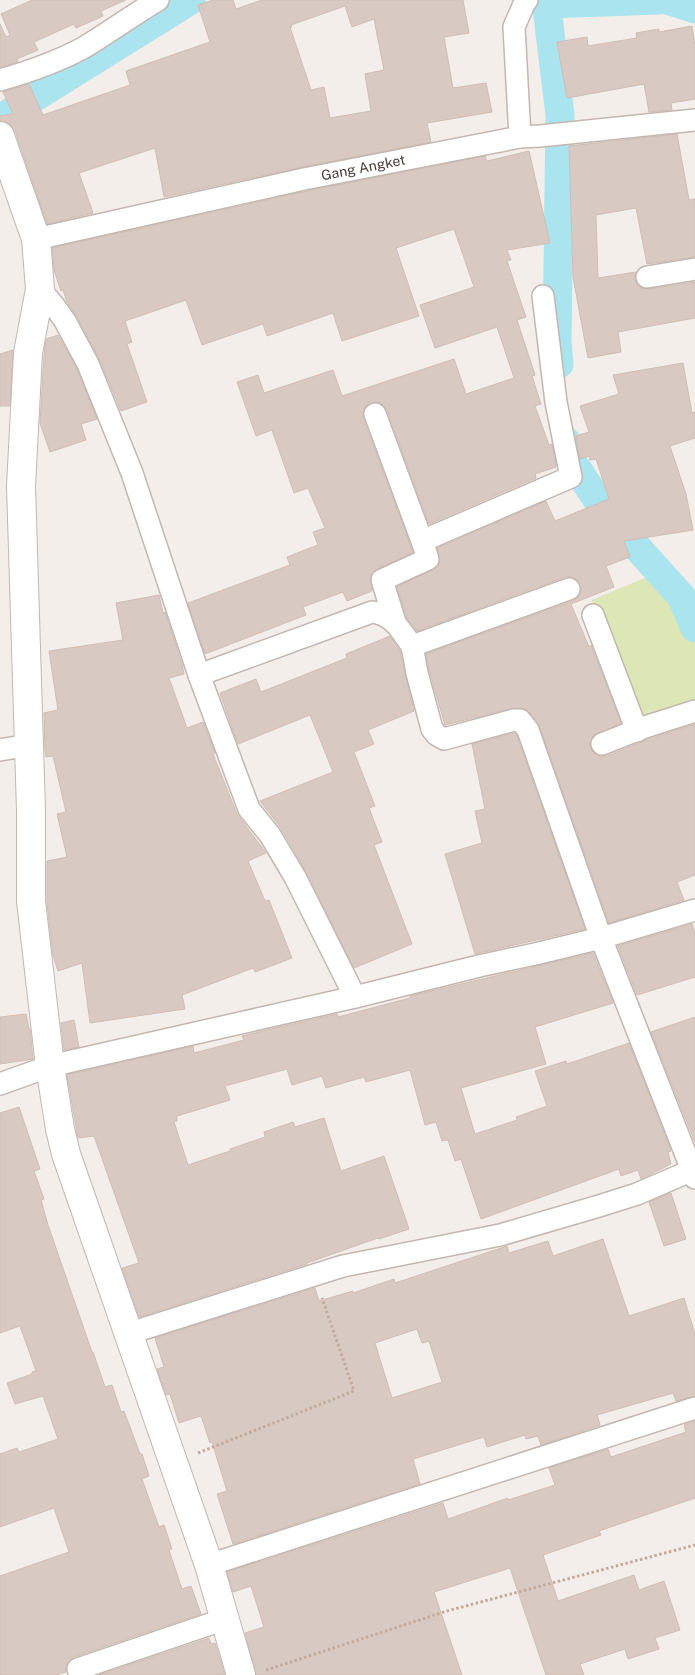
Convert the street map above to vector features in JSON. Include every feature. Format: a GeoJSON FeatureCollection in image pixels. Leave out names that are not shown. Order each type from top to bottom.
{"type":"FeatureCollection","features":[{"type":"Feature","properties":{"kind":"street"},"geometry":{"type":"LineString","coordinates":[[0,80],[46,65],[82,48],[158,0]]}},
{"type":"Feature","properties":{"kind":"street"},"geometry":{"type":"LineString","coordinates":[[527,0],[514,27],[530,137]]}},
{"type":"Feature","properties":{"kind":"street","name":"Gang Angket"},"geometry":{"type":"LineString","coordinates":[[36,240],[304,179],[530,137],[695,120]]}},
{"type":"Feature","properties":{"kind":"street"},"geometry":{"type":"LineString","coordinates":[[0,136],[36,240],[40,289],[28,353],[21,486],[31,811],[31,900],[50,1066],[60,1129],[66,1154],[130,1333],[209,1565],[225,1619],[251,1674]]}},
{"type":"Feature","properties":{"kind":"street"},"geometry":{"type":"LineString","coordinates":[[648,277],[695,269]]}},
{"type":"Feature","properties":{"kind":"street"},"geometry":{"type":"LineString","coordinates":[[40,289],[64,321],[88,364],[132,473],[199,675],[249,809],[270,835],[295,877],[355,997]]}},
{"type":"Feature","properties":{"kind":"street"},"geometry":{"type":"LineString","coordinates":[[422,541],[571,477],[556,402],[543,296]]}},
{"type":"Feature","properties":{"kind":"street"},"geometry":{"type":"LineString","coordinates":[[130,1333],[343,1266],[500,1234],[637,1194],[694,1173],[601,938],[528,730],[520,720],[444,739],[432,729],[412,646],[395,622],[382,580],[428,559],[375,414]]}},
{"type":"Feature","properties":{"kind":"street"},"geometry":{"type":"LineString","coordinates":[[412,646],[568,590]]}},
{"type":"Feature","properties":{"kind":"street"},"geometry":{"type":"LineString","coordinates":[[199,675],[372,612],[382,613],[395,622]]}},
{"type":"Feature","properties":{"kind":"street"},"geometry":{"type":"LineString","coordinates":[[593,615],[637,731]]}},
{"type":"Feature","properties":{"kind":"street"},"geometry":{"type":"LineString","coordinates":[[602,744],[695,711]]}},
{"type":"Feature","properties":{"kind":"street"},"geometry":{"type":"LineString","coordinates":[[0,750],[29,745]]}},
{"type":"Feature","properties":{"kind":"street"},"geometry":{"type":"LineString","coordinates":[[0,1084],[50,1066],[355,997],[601,938],[695,910]]}},
{"type":"Feature","properties":{"kind":"street"},"geometry":{"type":"LineString","coordinates":[[209,1565],[695,1408]]}},
{"type":"Feature","properties":{"kind":"street"},"geometry":{"type":"LineString","coordinates":[[78,1669],[225,1619]]}},
{"type":"Feature","properties":{"kind":"path"},"geometry":{"type":"LineString","coordinates":[[174,1463],[354,1391],[314,1275]]}},
{"type":"Feature","properties":{"kind":"path"},"geometry":{"type":"LineString","coordinates":[[251,1674],[447,1611],[695,1545]]}},
{"type":"Feature","properties":{"kind":"green space"},"geometry":{"type":"Polygon","coordinates":[[[652,575],[664,589],[695,643],[695,711],[637,731],[593,615],[592,600],[652,575]]]}},
{"type":"Feature","properties":{"kind":"building"},"geometry":{"type":"Polygon","coordinates":[[[32,0],[126,0],[101,11],[103,16],[76,28],[74,24],[34,42],[38,50],[17,59],[18,62],[0,67],[0,24],[6,37],[10,35],[1,14],[32,0]]]}},
{"type":"Feature","properties":{"kind":"building"},"geometry":{"type":"Polygon","coordinates":[[[213,0],[233,0],[236,9],[262,0],[463,0],[469,33],[444,37],[453,88],[486,83],[492,112],[427,123],[431,142],[302,167],[164,197],[155,148],[79,173],[93,213],[47,224],[15,131],[10,124],[0,121],[0,116],[13,114],[3,92],[29,84],[43,115],[130,85],[126,71],[210,42],[198,5],[213,0]],[[345,6],[291,25],[292,27],[290,27],[311,90],[324,87],[330,118],[371,111],[365,74],[384,70],[374,19],[352,27],[345,6]]]}},
{"type":"Feature","properties":{"kind":"building"},"geometry":{"type":"Polygon","coordinates":[[[692,26],[695,46],[695,99],[671,103],[672,110],[649,112],[644,84],[567,98],[557,42],[587,37],[588,46],[637,38],[636,33],[659,29],[659,32],[692,26]]]}},
{"type":"Feature","properties":{"kind":"building"},"geometry":{"type":"Polygon","coordinates":[[[677,134],[689,200],[695,199],[695,257],[647,264],[636,208],[596,215],[598,278],[636,272],[635,279],[637,285],[649,289],[695,282],[695,318],[618,332],[621,352],[588,358],[573,277],[569,146],[677,134]]]}},
{"type":"Feature","properties":{"kind":"building"},"geometry":{"type":"Polygon","coordinates":[[[529,151],[550,243],[507,250],[511,260],[507,261],[526,317],[517,320],[535,375],[532,376],[541,404],[535,406],[549,445],[552,444],[556,467],[535,474],[536,478],[429,524],[387,410],[378,402],[370,402],[365,406],[363,418],[413,552],[372,572],[370,578],[372,591],[347,601],[343,592],[303,607],[306,615],[205,654],[188,603],[290,565],[287,557],[318,545],[313,532],[325,528],[308,488],[294,493],[272,430],[256,436],[237,382],[258,375],[264,393],[333,370],[342,396],[454,359],[466,394],[514,378],[497,327],[435,348],[420,305],[474,287],[454,229],[396,248],[419,316],[342,341],[333,313],[267,336],[263,324],[202,345],[186,300],[125,321],[132,342],[127,344],[147,402],[121,411],[99,358],[67,302],[63,290],[61,291],[54,270],[52,248],[307,191],[485,156],[487,161],[529,151]]]}},
{"type":"Feature","properties":{"kind":"building"},"geometry":{"type":"Polygon","coordinates":[[[58,335],[77,369],[97,419],[81,424],[86,440],[50,452],[40,423],[44,355],[46,339],[58,335]]]}},
{"type":"Feature","properties":{"kind":"building"},"geometry":{"type":"Polygon","coordinates":[[[13,350],[10,406],[0,406],[0,354],[13,350]]]}},
{"type":"Feature","properties":{"kind":"building"},"geometry":{"type":"Polygon","coordinates":[[[683,363],[692,413],[695,412],[695,438],[670,446],[686,494],[693,530],[624,541],[630,557],[606,566],[614,587],[571,604],[589,647],[591,645],[621,723],[593,736],[590,743],[594,753],[600,756],[607,756],[649,739],[695,724],[695,875],[677,882],[684,900],[609,923],[538,722],[526,709],[514,708],[445,725],[426,654],[573,601],[581,592],[581,584],[572,577],[565,577],[417,631],[407,618],[397,587],[438,567],[440,561],[437,548],[546,501],[555,521],[609,499],[596,459],[590,460],[589,456],[580,459],[576,436],[589,432],[580,406],[619,394],[613,375],[683,363]]]}},
{"type":"Feature","properties":{"kind":"building"},"geometry":{"type":"Polygon","coordinates":[[[159,595],[163,613],[165,612],[182,664],[184,674],[169,678],[187,728],[203,722],[215,753],[213,754],[237,814],[266,853],[248,861],[265,901],[269,900],[292,958],[255,972],[253,968],[182,995],[185,1009],[90,1023],[82,963],[58,971],[53,955],[47,903],[47,861],[67,857],[57,814],[66,812],[53,756],[46,757],[45,750],[44,713],[58,710],[49,651],[123,640],[116,603],[159,595]]]}},
{"type":"Feature","properties":{"kind":"building"},"geometry":{"type":"Polygon","coordinates":[[[390,636],[400,651],[414,711],[368,730],[374,744],[354,752],[375,806],[369,808],[382,842],[374,845],[412,944],[354,968],[306,871],[281,828],[260,801],[333,772],[310,715],[238,744],[220,693],[256,679],[261,692],[347,658],[346,654],[390,636]]]}},
{"type":"Feature","properties":{"kind":"building"},"geometry":{"type":"Polygon","coordinates":[[[514,733],[517,736],[585,929],[475,954],[445,854],[482,843],[475,811],[485,809],[472,744],[514,733]]]}},
{"type":"Feature","properties":{"kind":"building"},"geometry":{"type":"Polygon","coordinates":[[[692,924],[695,933],[695,977],[637,995],[618,946],[692,924]]]}},
{"type":"Feature","properties":{"kind":"building"},"geometry":{"type":"Polygon","coordinates":[[[593,953],[613,1003],[535,1027],[546,1064],[461,1088],[475,1134],[517,1120],[516,1117],[547,1106],[535,1071],[566,1061],[567,1064],[629,1043],[671,1151],[668,1152],[671,1164],[641,1179],[638,1170],[621,1176],[619,1169],[481,1219],[461,1159],[455,1161],[448,1140],[442,1141],[436,1122],[425,1125],[410,1070],[366,1082],[364,1077],[326,1088],[322,1076],[292,1085],[287,1069],[225,1086],[230,1100],[177,1116],[177,1121],[174,1122],[188,1165],[265,1137],[264,1132],[293,1122],[295,1127],[324,1118],[341,1171],[384,1156],[409,1229],[378,1238],[307,1264],[139,1317],[122,1268],[139,1263],[94,1136],[78,1138],[67,1075],[193,1046],[194,1053],[244,1040],[242,1036],[337,1014],[338,1017],[410,998],[410,996],[593,953]]]}},
{"type":"Feature","properties":{"kind":"building"},"geometry":{"type":"Polygon","coordinates":[[[26,1014],[30,1029],[33,1059],[0,1064],[0,1017],[26,1014]]]}},
{"type":"Feature","properties":{"kind":"building"},"geometry":{"type":"Polygon","coordinates":[[[695,1017],[695,1142],[651,1032],[695,1017]]]}},
{"type":"Feature","properties":{"kind":"building"},"geometry":{"type":"Polygon","coordinates":[[[74,1020],[79,1047],[64,1050],[61,1023],[74,1020]]]}},
{"type":"Feature","properties":{"kind":"building"},"geometry":{"type":"Polygon","coordinates":[[[19,1107],[40,1169],[34,1171],[44,1199],[41,1200],[48,1225],[92,1352],[105,1387],[112,1385],[121,1412],[124,1411],[140,1454],[142,1454],[149,1476],[142,1479],[159,1527],[164,1525],[172,1549],[169,1550],[182,1589],[191,1586],[201,1614],[74,1657],[68,1661],[66,1672],[56,1675],[0,1675],[0,1576],[69,1552],[54,1508],[0,1527],[0,1454],[17,1448],[19,1452],[58,1439],[43,1396],[15,1404],[7,1383],[36,1371],[20,1326],[0,1333],[0,1113],[19,1107]]]}},
{"type":"Feature","properties":{"kind":"building"},"geometry":{"type":"Polygon","coordinates":[[[671,1193],[686,1239],[664,1246],[649,1202],[671,1193]]]}},
{"type":"Feature","properties":{"kind":"building"},"geometry":{"type":"Polygon","coordinates":[[[603,1239],[629,1316],[684,1298],[695,1334],[695,1396],[676,1401],[673,1393],[597,1415],[600,1425],[541,1445],[538,1436],[526,1439],[525,1435],[487,1447],[484,1437],[413,1459],[420,1484],[233,1544],[217,1494],[227,1491],[212,1442],[210,1443],[201,1416],[179,1423],[170,1394],[166,1395],[157,1369],[164,1367],[155,1338],[315,1288],[319,1301],[353,1291],[353,1293],[394,1279],[395,1283],[507,1246],[509,1253],[548,1241],[553,1256],[603,1239]],[[417,1329],[375,1343],[392,1398],[442,1382],[429,1341],[422,1343],[417,1329]]]}},
{"type":"Feature","properties":{"kind":"building"},"geometry":{"type":"Polygon","coordinates":[[[695,1421],[695,1498],[599,1531],[601,1535],[543,1555],[558,1601],[634,1575],[639,1590],[664,1581],[680,1630],[655,1638],[659,1649],[628,1659],[625,1649],[580,1664],[584,1675],[546,1675],[510,1568],[434,1592],[462,1675],[256,1675],[245,1633],[264,1627],[251,1586],[233,1592],[227,1572],[443,1503],[448,1519],[508,1498],[508,1500],[555,1485],[549,1468],[608,1449],[611,1457],[686,1432],[684,1425],[695,1421]]]}},
{"type":"Feature","properties":{"kind":"building"},"geometry":{"type":"Polygon","coordinates":[[[209,1638],[211,1644],[215,1643],[225,1675],[99,1675],[209,1638]]]}},
{"type":"Feature","properties":{"kind":"waterway"},"geometry":{"type":"LineString","coordinates":[[0,119],[191,0]]}},
{"type":"Feature","properties":{"kind":"waterway"},"geometry":{"type":"LineString","coordinates":[[546,0],[560,115],[557,342],[559,364]]}},
{"type":"Feature","properties":{"kind":"waterway"},"geometry":{"type":"LineString","coordinates":[[547,4],[658,0]]}},
{"type":"Feature","properties":{"kind":"waterway"},"geometry":{"type":"LineString","coordinates":[[667,0],[695,9]]}},
{"type":"Feature","properties":{"kind":"waterway"},"geometry":{"type":"LineString","coordinates":[[566,441],[568,455],[606,513],[681,596],[695,628]]}}]}
